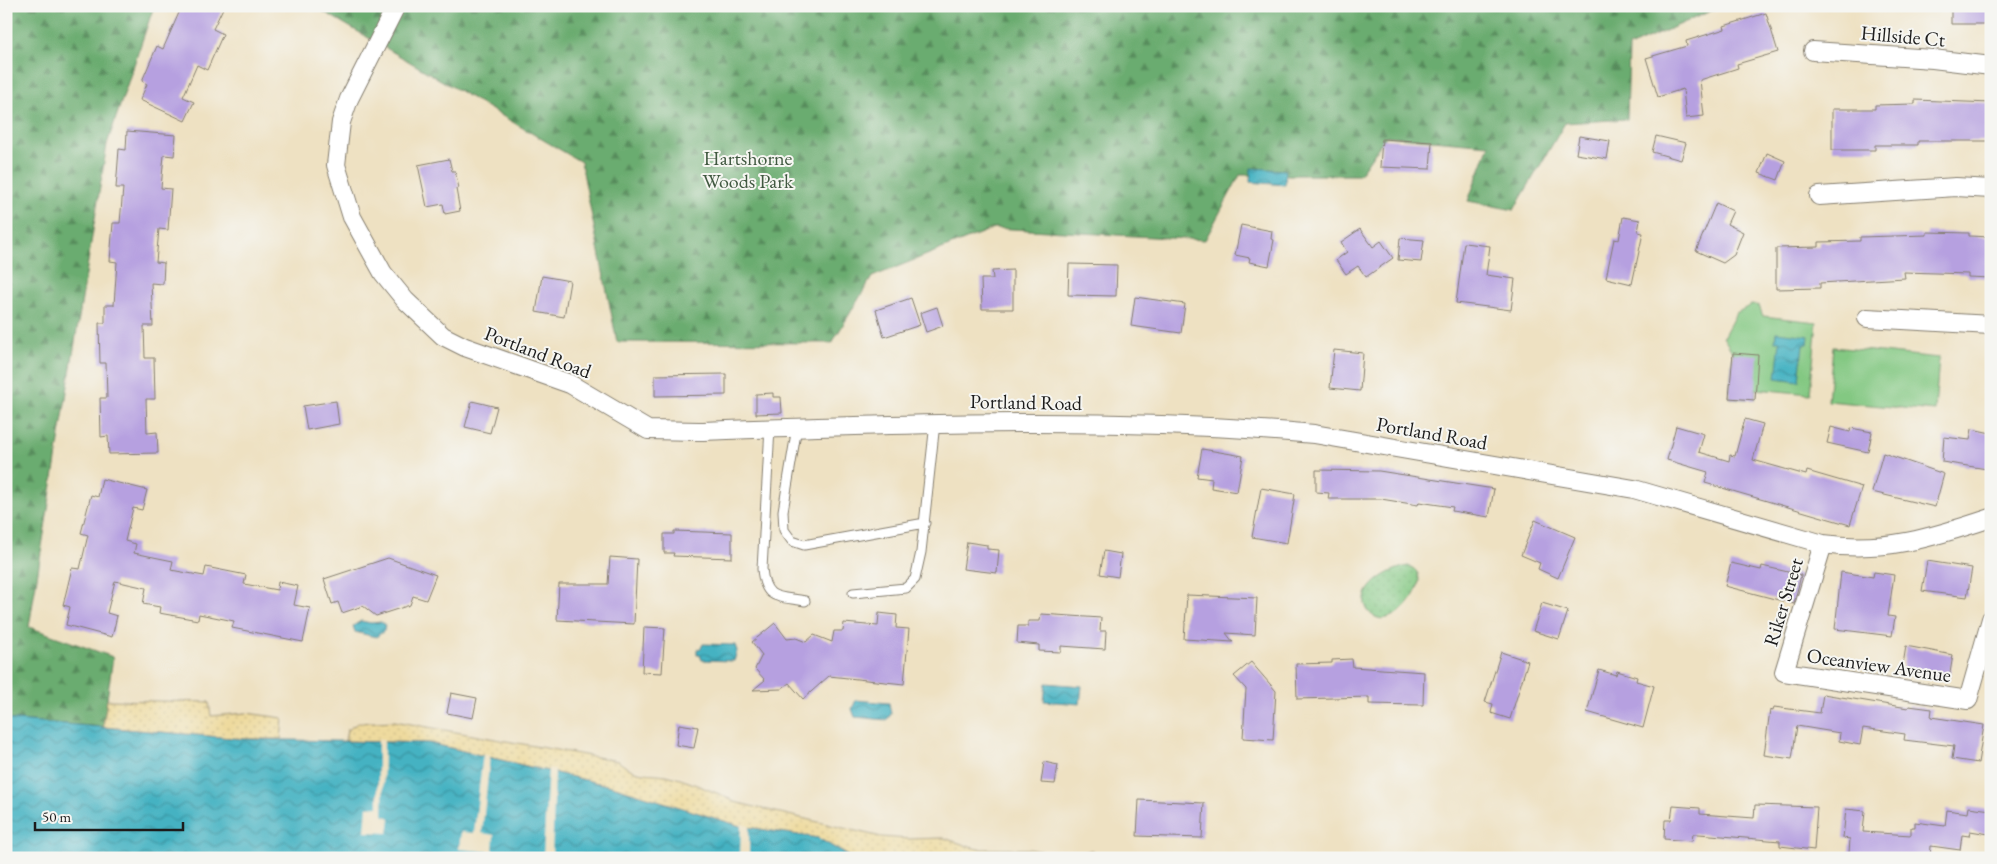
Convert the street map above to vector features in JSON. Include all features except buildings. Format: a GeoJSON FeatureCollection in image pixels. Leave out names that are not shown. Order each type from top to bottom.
{"type":"FeatureCollection","features":[{"type":"Feature","properties":{"kind":"street","name":"Portland Road"},"geometry":{"type":"LineString","coordinates":[[396,6],[349,99],[341,122],[336,165],[352,217],[383,273],[405,300],[443,336],[465,347],[570,384],[648,430],[1010,421],[1184,426],[1314,434],[1634,489],[1823,544],[1846,547],[1898,545],[1991,518]]}},
{"type":"Feature","properties":{"kind":"street","name":"Hillside Ct"},"geometry":{"type":"LineString","coordinates":[[1813,50],[1932,59],[1991,66]]}},
{"type":"Feature","properties":{"kind":"street"},"geometry":{"type":"LineString","coordinates":[[1819,196],[1956,187],[1991,189]]}},
{"type":"Feature","properties":{"kind":"street"},"geometry":{"type":"LineString","coordinates":[[1867,318],[1991,325]]}},
{"type":"Feature","properties":{"kind":"street","name":"Riker Street"},"geometry":{"type":"LineString","coordinates":[[1784,672],[1823,544]]}},
{"type":"Feature","properties":{"kind":"street","name":"Oceanview Avenue"},"geometry":{"type":"LineString","coordinates":[[1784,672],[1968,700],[1991,618]]}},
{"type":"Feature","properties":{"kind":"lane"},"geometry":{"type":"LineString","coordinates":[[853,593],[906,588],[915,579],[925,522],[935,422]]}},
{"type":"Feature","properties":{"kind":"lane"},"geometry":{"type":"LineString","coordinates":[[797,427],[783,511],[784,530],[792,541],[804,545],[925,522]]}},
{"type":"Feature","properties":{"kind":"lane"},"geometry":{"type":"LineString","coordinates":[[770,428],[762,569],[764,585],[772,595],[805,600]]}},
{"type":"Feature","properties":{"kind":"green space"},"geometry":{"type":"Polygon","coordinates":[[[6,6],[154,6],[107,144],[29,627],[113,657],[103,727],[6,719],[6,6]]]}},
{"type":"Feature","properties":{"kind":"green space","name":"Hartshorne Woods Park"},"geometry":{"type":"Polygon","coordinates":[[[314,6],[973,6],[975,10],[987,6],[1351,6],[1352,9],[1492,6],[1722,6],[1629,47],[1627,119],[1565,123],[1514,210],[1468,201],[1489,145],[1386,136],[1359,175],[1240,175],[1205,240],[994,228],[872,277],[832,343],[617,342],[581,162],[314,6]]]}},
{"type":"Feature","properties":{"kind":"green space"},"geometry":{"type":"Polygon","coordinates":[[[1751,305],[1759,306],[1763,316],[1817,322],[1810,394],[1756,389],[1755,400],[1729,398],[1733,353],[1723,337],[1736,313],[1751,305]]]}},
{"type":"Feature","properties":{"kind":"green space"},"geometry":{"type":"Polygon","coordinates":[[[1833,347],[1939,358],[1935,411],[1828,401],[1833,347]]]}},
{"type":"Feature","properties":{"kind":"green space"},"geometry":{"type":"Polygon","coordinates":[[[1408,566],[1416,571],[1419,579],[1412,598],[1405,607],[1387,618],[1378,618],[1371,615],[1365,604],[1368,590],[1386,574],[1408,566]]]}},
{"type":"Feature","properties":{"kind":"sand"},"geometry":{"type":"Polygon","coordinates":[[[107,700],[209,702],[211,716],[246,713],[283,718],[281,739],[243,739],[103,727],[107,700]]]}},
{"type":"Feature","properties":{"kind":"sand"},"geometry":{"type":"Polygon","coordinates":[[[394,721],[618,761],[638,772],[670,776],[684,780],[727,797],[734,802],[881,837],[909,839],[944,838],[977,849],[1029,849],[1072,857],[1091,850],[1103,858],[971,858],[958,855],[930,858],[852,858],[818,838],[740,826],[615,787],[430,743],[345,741],[347,730],[358,723],[394,721]]]}},
{"type":"Feature","properties":{"kind":"water"},"geometry":{"type":"Polygon","coordinates":[[[1251,168],[1286,170],[1285,185],[1250,182],[1251,168]]]}},
{"type":"Feature","properties":{"kind":"water"},"geometry":{"type":"Polygon","coordinates":[[[1776,332],[1809,336],[1808,344],[1803,344],[1799,381],[1776,378],[1780,341],[1775,341],[1776,332]]]}},
{"type":"Feature","properties":{"kind":"water"},"geometry":{"type":"Polygon","coordinates":[[[361,621],[381,622],[385,625],[384,631],[376,637],[355,632],[353,626],[361,621]]]}},
{"type":"Feature","properties":{"kind":"water"},"geometry":{"type":"Polygon","coordinates":[[[703,644],[735,645],[737,651],[734,661],[702,660],[700,655],[697,655],[697,649],[700,650],[703,644]]]}},
{"type":"Feature","properties":{"kind":"water"},"geometry":{"type":"Polygon","coordinates":[[[1046,683],[1082,686],[1080,704],[1044,701],[1046,683]]]}},
{"type":"Feature","properties":{"kind":"water"},"geometry":{"type":"Polygon","coordinates":[[[856,700],[889,703],[891,714],[887,720],[855,717],[852,709],[856,700]]]}},
{"type":"Feature","properties":{"kind":"water"},"geometry":{"type":"Polygon","coordinates":[[[6,719],[243,739],[429,743],[615,787],[740,826],[818,838],[852,858],[6,858],[6,719]]]}},
{"type":"Feature","properties":{"kind":"pier"},"geometry":{"type":"Polygon","coordinates":[[[378,739],[384,739],[383,815],[390,818],[388,833],[365,832],[367,807],[378,806],[378,739]]]}},
{"type":"Feature","properties":{"kind":"pier"},"geometry":{"type":"Polygon","coordinates":[[[483,753],[490,755],[482,833],[494,835],[493,852],[459,849],[461,832],[474,833],[483,753]]]}},
{"type":"Feature","properties":{"kind":"pier"},"geometry":{"type":"Polygon","coordinates":[[[548,768],[555,770],[552,858],[543,858],[548,768]]]}},
{"type":"Feature","properties":{"kind":"pier"},"geometry":{"type":"Polygon","coordinates":[[[741,824],[749,825],[749,858],[740,858],[741,824]]]}}]}
